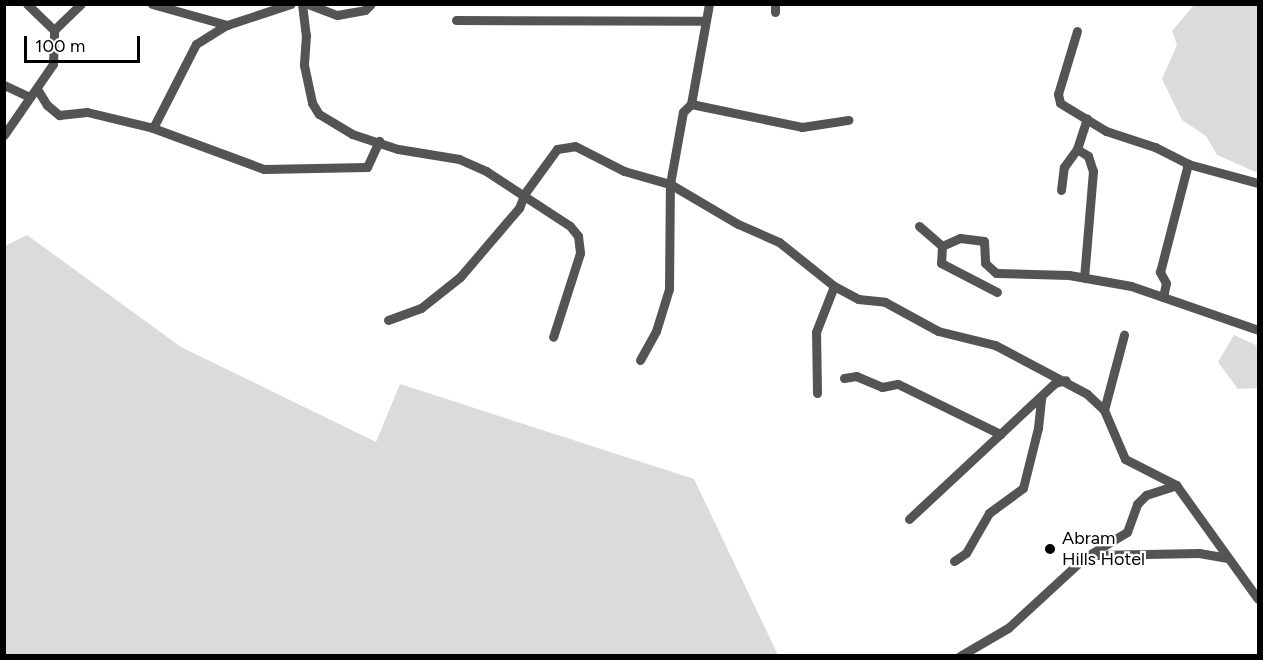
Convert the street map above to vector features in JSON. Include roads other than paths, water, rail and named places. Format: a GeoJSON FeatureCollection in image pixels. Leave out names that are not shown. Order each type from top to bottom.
{"type":"FeatureCollection","features":[{"type":"Feature","properties":{"kind":"street"},"geometry":{"type":"LineString","coordinates":[[27,4],[54,30]]}},
{"type":"Feature","properties":{"kind":"street"},"geometry":{"type":"LineString","coordinates":[[4,135],[28,96],[37,89],[53,64],[54,30],[81,4]]}},
{"type":"Feature","properties":{"kind":"street"},"geometry":{"type":"LineString","coordinates":[[152,4],[227,25]]}},
{"type":"Feature","properties":{"kind":"street"},"geometry":{"type":"LineString","coordinates":[[153,128],[196,44],[227,25],[291,4]]}},
{"type":"Feature","properties":{"kind":"street"},"geometry":{"type":"LineString","coordinates":[[302,4],[306,35],[304,65],[314,107],[352,134],[398,149],[459,159],[525,193],[570,226],[578,236],[580,253],[553,337]]}},
{"type":"Feature","properties":{"kind":"street"},"geometry":{"type":"LineString","coordinates":[[308,4],[337,15],[365,10],[371,4]]}},
{"type":"Feature","properties":{"kind":"street"},"geometry":{"type":"LineString","coordinates":[[640,360],[656,331],[669,289],[670,184],[683,112],[691,104],[704,21],[709,4]]}},
{"type":"Feature","properties":{"kind":"street"},"geometry":{"type":"LineString","coordinates":[[456,20],[704,21]]}},
{"type":"Feature","properties":{"kind":"street"},"geometry":{"type":"LineString","coordinates":[[1077,31],[1058,99],[1106,131],[1155,147],[1188,164],[1258,183]]}},
{"type":"Feature","properties":{"kind":"street"},"geometry":{"type":"LineString","coordinates":[[4,85],[28,96]]}},
{"type":"Feature","properties":{"kind":"street"},"geometry":{"type":"LineString","coordinates":[[37,89],[47,105],[59,115],[87,112],[153,128],[264,169],[367,167],[379,141]]}},
{"type":"Feature","properties":{"kind":"street"},"geometry":{"type":"LineString","coordinates":[[691,104],[802,127],[848,120]]}},
{"type":"Feature","properties":{"kind":"street"},"geometry":{"type":"LineString","coordinates":[[1061,190],[1064,166],[1077,149],[1088,119]]}},
{"type":"Feature","properties":{"kind":"street"},"geometry":{"type":"LineString","coordinates":[[388,320],[421,308],[460,277],[519,208],[525,193],[557,149],[575,146],[632,174],[670,184],[738,224],[779,242],[834,286],[858,299],[885,302],[956,338],[995,345],[1066,380],[1104,410],[1125,459],[1176,485],[1258,598]]}},
{"type":"Feature","properties":{"kind":"street"},"geometry":{"type":"LineString","coordinates":[[1077,149],[1088,156],[1093,171],[1084,278]]}},
{"type":"Feature","properties":{"kind":"street"},"geometry":{"type":"LineString","coordinates":[[1163,297],[1166,283],[1160,272],[1188,164]]}},
{"type":"Feature","properties":{"kind":"street"},"geometry":{"type":"LineString","coordinates":[[919,226],[942,246],[942,263],[997,292]]}},
{"type":"Feature","properties":{"kind":"street"},"geometry":{"type":"LineString","coordinates":[[942,246],[960,238],[975,238],[984,241],[986,263],[996,273],[1084,278],[1131,286],[1258,330]]}},
{"type":"Feature","properties":{"kind":"street"},"geometry":{"type":"LineString","coordinates":[[817,393],[816,332],[834,286]]}},
{"type":"Feature","properties":{"kind":"street"},"geometry":{"type":"LineString","coordinates":[[1104,410],[1124,335]]}},
{"type":"Feature","properties":{"kind":"street"},"geometry":{"type":"LineString","coordinates":[[1052,373],[1056,383]]}},
{"type":"Feature","properties":{"kind":"street"},"geometry":{"type":"LineString","coordinates":[[844,378],[856,376],[882,387],[898,384],[1000,434]]}},
{"type":"Feature","properties":{"kind":"street"},"geometry":{"type":"LineString","coordinates":[[909,519],[1056,383],[1066,380]]}},
{"type":"Feature","properties":{"kind":"street"},"geometry":{"type":"LineString","coordinates":[[954,561],[966,553],[989,513],[1023,488],[1038,428],[1041,397]]}},
{"type":"Feature","properties":{"kind":"street"},"geometry":{"type":"LineString","coordinates":[[960,656],[1008,628],[1090,555],[1127,532],[1137,504],[1146,495],[1176,485]]}},
{"type":"Feature","properties":{"kind":"street"},"geometry":{"type":"LineString","coordinates":[[1090,555],[1199,553],[1228,558]]}},
{"type":"Feature","properties":{"kind":"place","name":"Abram Hills Hotel"},"geometry":{"type":"Point","coordinates":[1050,549]}}]}
